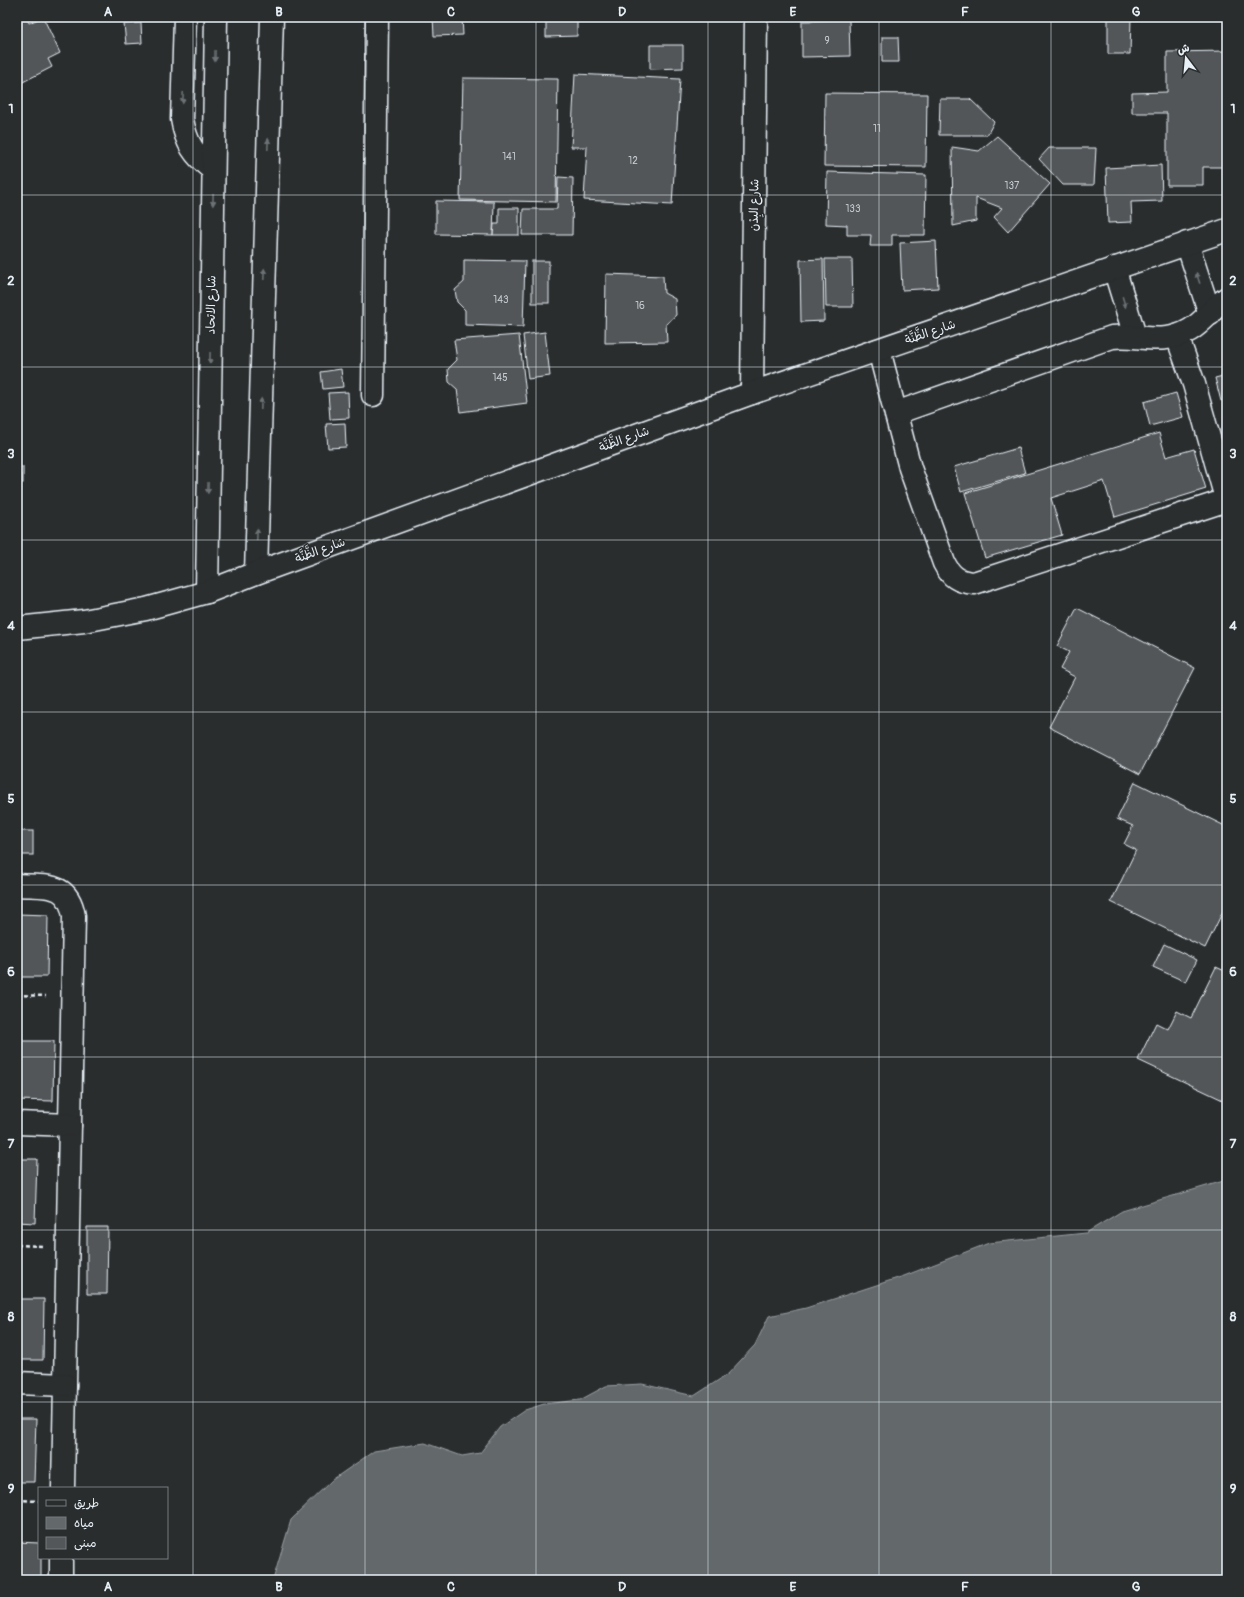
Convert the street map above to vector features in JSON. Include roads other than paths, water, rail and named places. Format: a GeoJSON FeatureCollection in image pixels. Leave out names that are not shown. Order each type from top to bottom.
{"type":"FeatureCollection","features":[{"type":"Feature","properties":{"kind":"street"},"geometry":{"type":"LineString","coordinates":[[185,17],[182,119],[184,131],[194,153],[213,170]]}},
{"type":"Feature","properties":{"kind":"street","name":"شارع الاتحاد"},"geometry":{"type":"LineString","coordinates":[[207,592],[216,17]]}},
{"type":"Feature","properties":{"kind":"street"},"geometry":{"type":"LineString","coordinates":[[256,573],[272,17]]}},
{"type":"Feature","properties":{"kind":"street"},"geometry":{"type":"LineString","coordinates":[[373,395],[377,17]]}},
{"type":"Feature","properties":{"kind":"street","name":"شارع البِدْن"},"geometry":{"type":"LineString","coordinates":[[752,393],[756,17]]}},
{"type":"Feature","properties":{"kind":"street","name":"شارع الظَّنَّة"},"geometry":{"type":"LineString","coordinates":[[17,628],[84,621],[146,609],[207,592],[752,393],[1227,230]]}},
{"type":"Feature","properties":{"kind":"street"},"geometry":{"type":"LineString","coordinates":[[1187,243],[1210,314]]}},
{"type":"Feature","properties":{"kind":"street"},"geometry":{"type":"LineString","coordinates":[[1114,268],[1135,336]]}},
{"type":"Feature","properties":{"kind":"street"},"geometry":{"type":"LineString","coordinates":[[896,413],[1112,337],[1135,336],[1149,339],[1163,339],[1176,336],[1189,331],[1200,323],[1215,307],[1227,298]]}},
{"type":"Feature","properties":{"kind":"street"},"geometry":{"type":"LineString","coordinates":[[879,350],[910,468],[944,563],[948,572],[955,579],[974,583],[1227,501],[1194,384],[1176,336]]}},
{"type":"Feature","properties":{"kind":"street"},"geometry":{"type":"LineString","coordinates":[[17,885],[60,890],[68,897],[74,916],[63,1487]]}},
{"type":"Feature","properties":{"kind":"street"},"geometry":{"type":"LineString","coordinates":[[17,1123],[70,1124]]}},
{"type":"Feature","properties":{"kind":"street"},"geometry":{"type":"LineString","coordinates":[[17,1383],[65,1385]]}},
{"type":"Feature","properties":{"kind":"street"},"geometry":{"type":"LineString","coordinates":[[61,1559],[61,1580]]}},
{"type":"Feature","properties":{"kind":"water"},"geometry":{"type":"Polygon","coordinates":[[[1227,1180],[1227,1580],[273,1580],[291,1520],[332,1480],[374,1451],[425,1443],[462,1456],[480,1453],[500,1427],[525,1410],[544,1404],[580,1400],[606,1386],[642,1384],[694,1396],[728,1374],[755,1345],[769,1316],[806,1308],[904,1276],[989,1243],[1086,1233],[1122,1211],[1227,1180]]]}}]}
